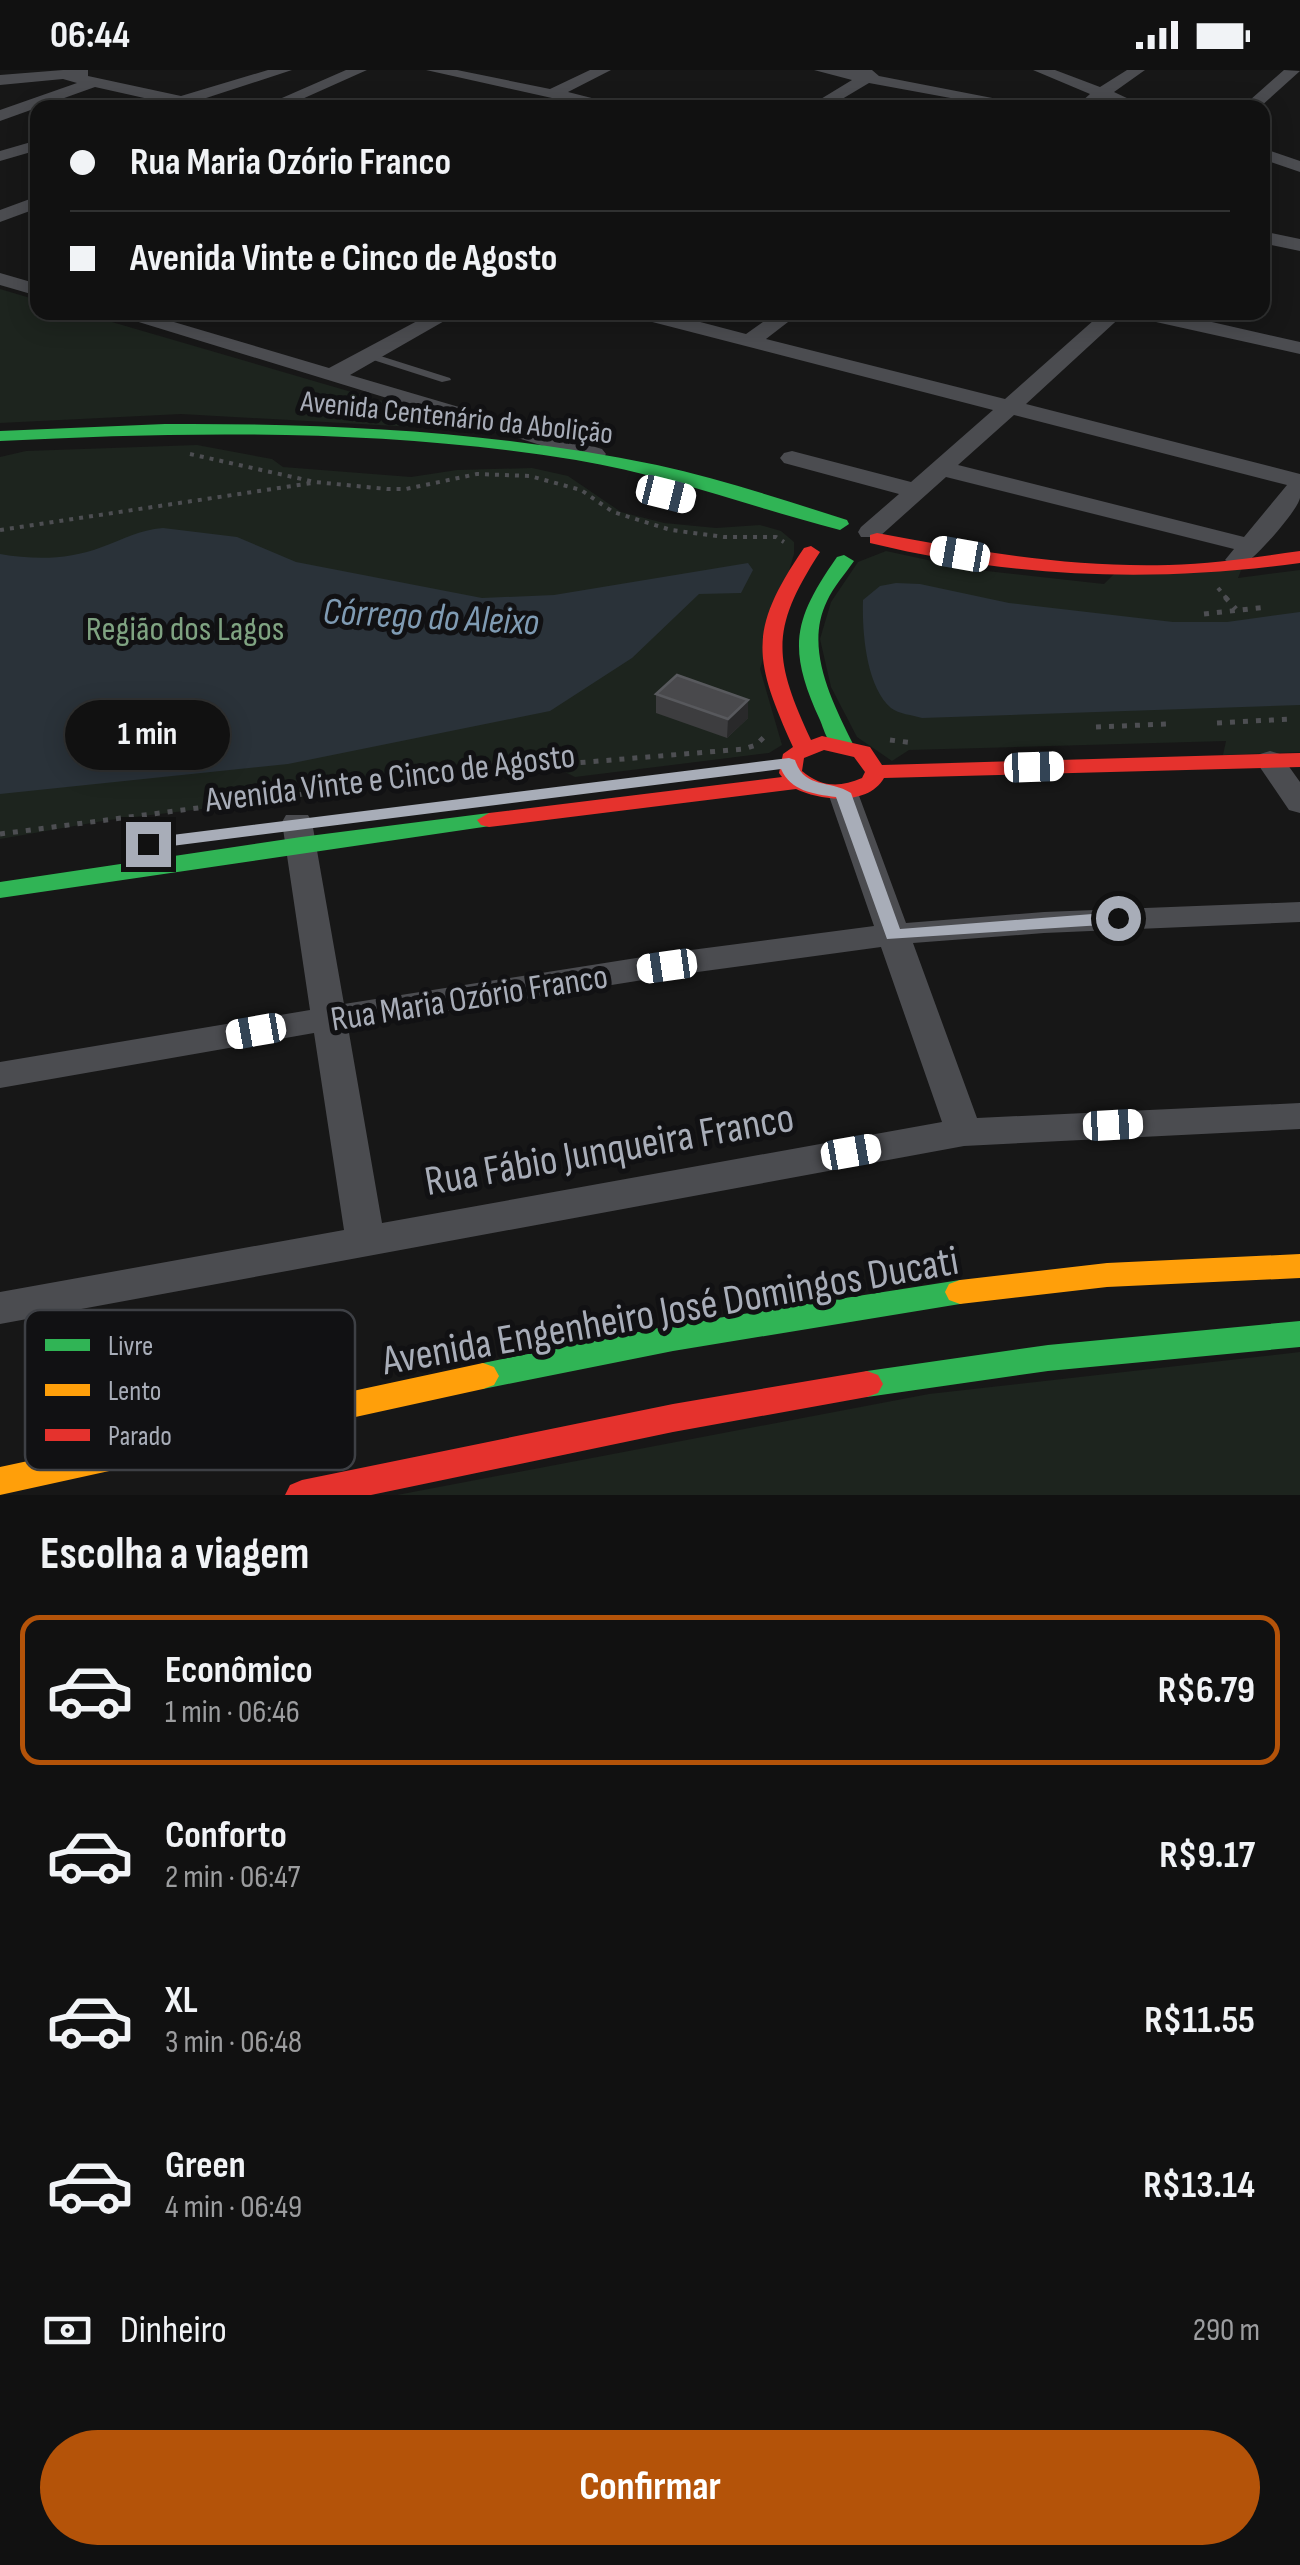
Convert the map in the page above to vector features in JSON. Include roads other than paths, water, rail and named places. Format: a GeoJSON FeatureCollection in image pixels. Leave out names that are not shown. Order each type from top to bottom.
{"type":"FeatureCollection","features":[{"type":"Feature","properties":{"kind":"street"},"geometry":{"type":"LineString","coordinates":[[0,80],[125,70]]}},
{"type":"Feature","properties":{"kind":"street"},"geometry":{"type":"LineString","coordinates":[[43,100],[125,70]]}},
{"type":"Feature","properties":{"kind":"street"},"geometry":{"type":"LineString","coordinates":[[185,100],[284,70]]}},
{"type":"Feature","properties":{"kind":"street"},"geometry":{"type":"LineString","coordinates":[[286,100],[359,70]]}},
{"type":"Feature","properties":{"kind":"street"},"geometry":{"type":"LineString","coordinates":[[434,70],[582,100]]}},
{"type":"Feature","properties":{"kind":"street"},"geometry":{"type":"LineString","coordinates":[[539,100],[602,70]]}},
{"type":"Feature","properties":{"kind":"street"},"geometry":{"type":"LineString","coordinates":[[822,70],[874,74],[997,100]]}},
{"type":"Feature","properties":{"kind":"street"},"geometry":{"type":"LineString","coordinates":[[1041,70],[1120,100]]}},
{"type":"Feature","properties":{"kind":"street"},"geometry":{"type":"LineString","coordinates":[[1093,100],[1136,70]]}},
{"type":"Feature","properties":{"kind":"street"},"geometry":{"type":"LineString","coordinates":[[1258,100],[1293,70]]}},
{"type":"Feature","properties":{"kind":"street"},"geometry":{"type":"LineString","coordinates":[[828,100],[874,74]]}},
{"type":"Feature","properties":{"kind":"street"},"geometry":{"type":"LineString","coordinates":[[64,75],[178,100]]}},
{"type":"Feature","properties":{"kind":"street"},"geometry":{"type":"LineString","coordinates":[[0,116],[30,105]]}},
{"type":"Feature","properties":{"kind":"street"},"geometry":{"type":"LineString","coordinates":[[3,154],[30,147]]}},
{"type":"Feature","properties":{"kind":"street"},"geometry":{"type":"LineString","coordinates":[[3,154],[30,159]]}},
{"type":"Feature","properties":{"kind":"street"},"geometry":{"type":"LineString","coordinates":[[0,216],[30,204]]}},
{"type":"Feature","properties":{"kind":"street"},"geometry":{"type":"LineString","coordinates":[[1270,239],[1300,245]]}},
{"type":"Feature","properties":{"kind":"street"},"geometry":{"type":"LineString","coordinates":[[0,279],[30,288]]}},
{"type":"Feature","properties":{"kind":"street"},"geometry":{"type":"LineString","coordinates":[[144,320],[630,465]]}},
{"type":"Feature","properties":{"kind":"street"},"geometry":{"type":"LineString","coordinates":[[333,375],[436,320]]}},
{"type":"Feature","properties":{"kind":"street"},"geometry":{"type":"LineString","coordinates":[[666,320],[1300,483],[1234,575]]}},
{"type":"Feature","properties":{"kind":"street"},"geometry":{"type":"LineString","coordinates":[[750,342],[780,320]]}},
{"type":"Feature","properties":{"kind":"street"},"geometry":{"type":"LineString","coordinates":[[840,524],[803,545],[771,618],[766,655],[797,764],[826,793],[859,789],[871,782],[876,772],[873,760],[842,744],[818,694],[806,648],[815,606],[844,560],[875,551],[874,536],[917,491],[1107,320]]}},
{"type":"Feature","properties":{"kind":"street"},"geometry":{"type":"LineString","coordinates":[[1174,320],[1300,348]]}},
{"type":"Feature","properties":{"kind":"street","name":"Avenida Centenário da Abolição"},"geometry":{"type":"LineString","coordinates":[[0,436],[186,427],[388,433],[630,465],[874,536]]}},
{"type":"Feature","properties":{"kind":"street","name":"Avenida Centenário da Abolição"},"geometry":{"type":"LineString","coordinates":[[0,449],[180,440],[386,446],[498,458],[589,474],[844,560]]}},
{"type":"Feature","properties":{"kind":"street"},"geometry":{"type":"LineString","coordinates":[[792,458],[917,491]]}},
{"type":"Feature","properties":{"kind":"street"},"geometry":{"type":"LineString","coordinates":[[944,468],[1252,546]]}},
{"type":"Feature","properties":{"kind":"street"},"geometry":{"type":"LineString","coordinates":[[874,536],[985,559],[1072,569],[1234,575],[1300,557]]}},
{"type":"Feature","properties":{"kind":"street","name":"Avenida Vinte e Cinco de Agosto"},"geometry":{"type":"LineString","coordinates":[[0,890],[299,833],[797,764],[842,744]]}},
{"type":"Feature","properties":{"kind":"street"},"geometry":{"type":"LineString","coordinates":[[876,772],[1277,751],[1300,804]]}},
{"type":"Feature","properties":{"kind":"street"},"geometry":{"type":"LineString","coordinates":[[843,793],[964,1132]]}},
{"type":"Feature","properties":{"kind":"street"},"geometry":{"type":"LineString","coordinates":[[299,833],[364,1241]]}},
{"type":"Feature","properties":{"kind":"street","name":"Avenida Vinte e Cinco de Agosto"},"geometry":{"type":"LineString","coordinates":[[138,845],[299,833]]}},
{"type":"Feature","properties":{"kind":"street","name":"Rua Maria Ozório Franco"},"geometry":{"type":"LineString","coordinates":[[0,1075],[329,1018],[894,935],[1118,918],[1300,912]]}},
{"type":"Feature","properties":{"kind":"street","name":"Rua Fábio Junqueira Franco"},"geometry":{"type":"LineString","coordinates":[[0,1308],[964,1132],[1300,1116]]}},
{"type":"Feature","properties":{"kind":"street","name":"Avenida Engenheiro José Domingos Ducati"},"geometry":{"type":"LineString","coordinates":[[355,1405],[636,1344],[834,1312],[1082,1277],[1300,1266]]}},
{"type":"Feature","properties":{"kind":"street"},"geometry":{"type":"LineString","coordinates":[[302,1495],[621,1426],[920,1376],[1300,1334]]}},
{"type":"Feature","properties":{"kind":"street","name":"Avenida Engenheiro José Domingos Ducati"},"geometry":{"type":"LineString","coordinates":[[0,1481],[51,1470]]}},
{"type":"Feature","properties":{"kind":"lane"},"geometry":{"type":"LineString","coordinates":[[371,356],[446,380]]}},
{"type":"Feature","properties":{"kind":"water","name":"Córrego do Aleixo"},"geometry":{"type":"Polygon","coordinates":[[[163,528],[237,537],[296,562],[482,598],[554,595],[748,563],[753,570],[741,593],[699,594],[632,658],[550,711],[288,764],[0,794],[0,554],[64,557],[163,528]]]}},
{"type":"Feature","properties":{"kind":"water"},"geometry":{"type":"Polygon","coordinates":[[[920,584],[1009,603],[1173,622],[1227,622],[1300,612],[1300,705],[922,718],[902,713],[891,708],[876,686],[863,627],[863,600],[880,586],[920,584]]]}},
{"type":"Feature","properties":{"kind":"park label","name":"Região dos Lagos"},"geometry":{"type":"Point","coordinates":[185,628]}}]}
